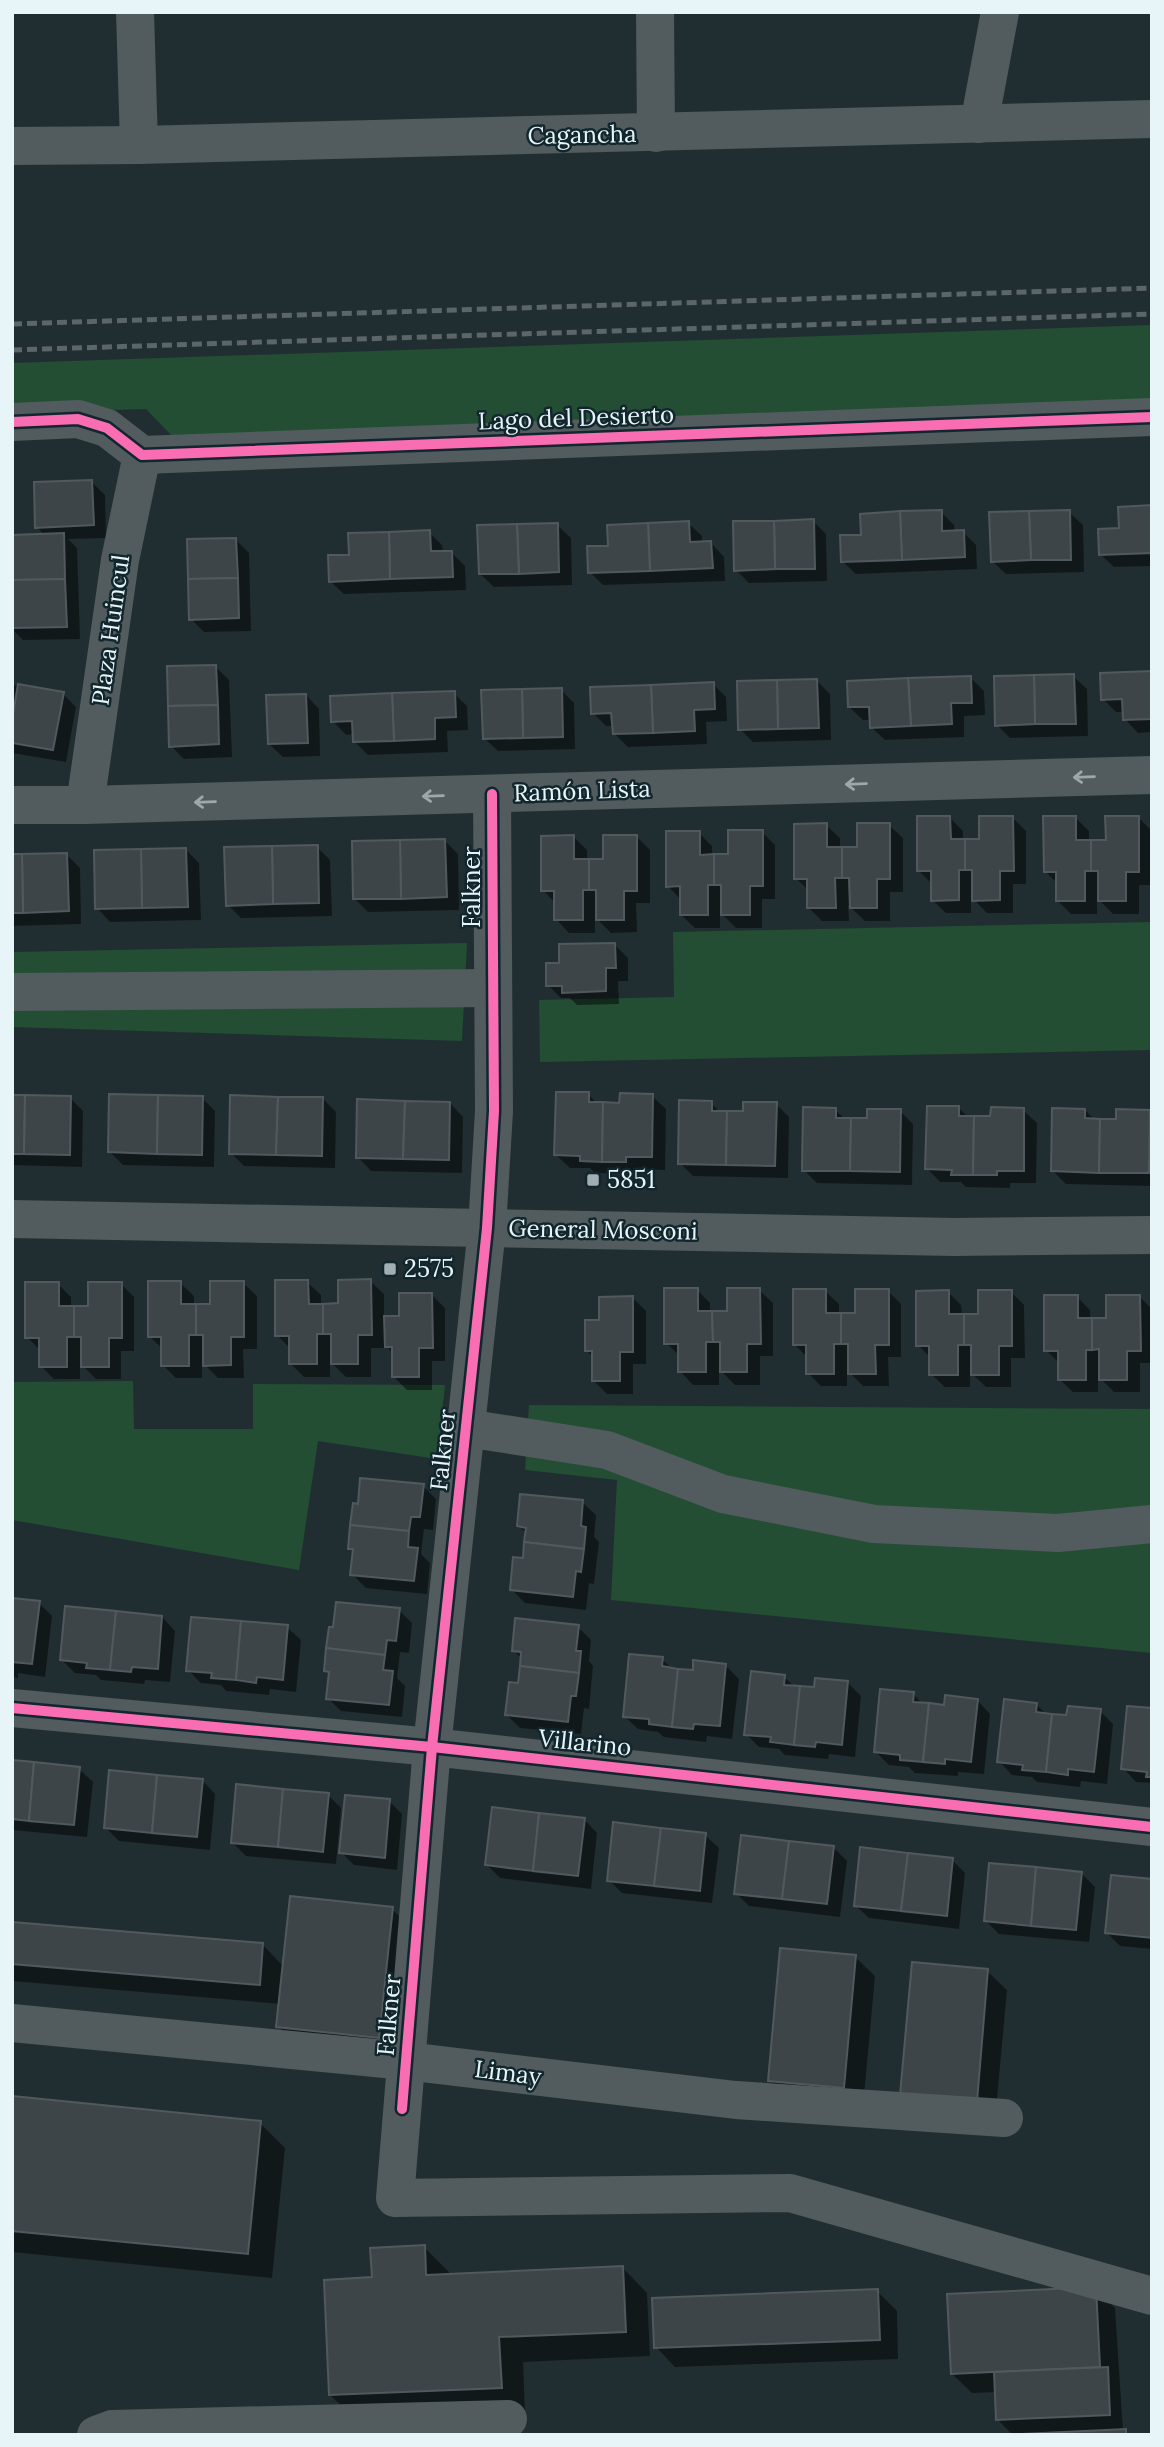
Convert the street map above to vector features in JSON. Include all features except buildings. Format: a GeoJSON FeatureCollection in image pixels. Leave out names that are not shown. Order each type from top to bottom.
{"type":"FeatureCollection","features":[{"type":"Feature","properties":{"kind":"street"},"geometry":{"type":"LineString","coordinates":[[135,12],[139,145]]}},
{"type":"Feature","properties":{"kind":"street"},"geometry":{"type":"LineString","coordinates":[[654,12],[656,133]]}},
{"type":"Feature","properties":{"kind":"street"},"geometry":{"type":"LineString","coordinates":[[979,124],[1000,12]]}},
{"type":"Feature","properties":{"kind":"street","name":"Cagancha"},"geometry":{"type":"LineString","coordinates":[[12,146],[656,133],[1152,119]]}},
{"type":"Feature","properties":{"kind":"street","name":"Lago del Desierto"},"geometry":{"type":"LineString","coordinates":[[142,455],[1152,417]]}},
{"type":"Feature","properties":{"kind":"street"},"geometry":{"type":"LineString","coordinates":[[12,422],[78,419],[107,428],[142,455]]}},
{"type":"Feature","properties":{"kind":"street","name":"Plaza Huincul"},"geometry":{"type":"LineString","coordinates":[[85,805],[120,560],[142,455]]}},
{"type":"Feature","properties":{"kind":"street","name":"Ramón Lista"},"geometry":{"type":"LineString","coordinates":[[12,805],[1152,775]]}},
{"type":"Feature","properties":{"kind":"street","name":"Falkner"},"geometry":{"type":"LineString","coordinates":[[492,794],[494,1111],[487,1228],[432,1747],[395,2198],[790,2193],[1152,2296]]}},
{"type":"Feature","properties":{"kind":"street"},"geometry":{"type":"LineString","coordinates":[[12,992],[493,988]]}},
{"type":"Feature","properties":{"kind":"street","name":"General Mosconi"},"geometry":{"type":"LineString","coordinates":[[12,1219],[954,1237],[1152,1235]]}},
{"type":"Feature","properties":{"kind":"street"},"geometry":{"type":"LineString","coordinates":[[466,1428],[607,1450],[723,1494],[874,1524],[1058,1533],[1152,1524]]}},
{"type":"Feature","properties":{"kind":"street","name":"Villarino"},"geometry":{"type":"LineString","coordinates":[[12,1708],[432,1747],[1152,1827]]}},
{"type":"Feature","properties":{"kind":"street","name":"Limay"},"geometry":{"type":"LineString","coordinates":[[12,2023],[406,2060],[736,2100],[1004,2118]]}},
{"type":"Feature","properties":{"kind":"street"},"geometry":{"type":"LineString","coordinates":[[96,2435],[112,2429],[508,2419]]}},
{"type":"Feature","properties":{"kind":"green space"},"geometry":{"type":"Polygon","coordinates":[[[1152,325],[1152,407],[176,440],[146,409],[12,413],[12,363],[1152,325]]]}},
{"type":"Feature","properties":{"kind":"green space"},"geometry":{"type":"Polygon","coordinates":[[[1152,922],[1152,1050],[540,1062],[539,1000],[674,997],[673,932],[1152,922]]]}},
{"type":"Feature","properties":{"kind":"green space"},"geometry":{"type":"Polygon","coordinates":[[[467,943],[462,1041],[12,1027],[12,952],[467,943]]]}},
{"type":"Feature","properties":{"kind":"green space"},"geometry":{"type":"Polygon","coordinates":[[[133,1381],[134,1429],[253,1429],[253,1384],[445,1385],[437,1459],[318,1441],[299,1570],[12,1520],[12,1382],[133,1381]]]}},
{"type":"Feature","properties":{"kind":"green space"},"geometry":{"type":"Polygon","coordinates":[[[529,1405],[1152,1409],[1152,1653],[611,1600],[617,1480],[525,1470],[529,1405]]]}},
{"type":"Feature","properties":{"kind":"railway"},"geometry":{"type":"LineString","coordinates":[[12,324],[1152,288]]}},
{"type":"Feature","properties":{"kind":"railway"},"geometry":{"type":"LineString","coordinates":[[12,350],[1152,314]]}},
{"type":"Feature","properties":{"kind":"cycle path"},"geometry":{"type":"LineString","coordinates":[[12,422],[78,419],[107,428],[142,455],[1152,417]]}},
{"type":"Feature","properties":{"kind":"cycle path"},"geometry":{"type":"LineString","coordinates":[[402,2109],[432,1747],[487,1228],[494,1111],[492,794]]}},
{"type":"Feature","properties":{"kind":"cycle path"},"geometry":{"type":"LineString","coordinates":[[12,1708],[432,1747],[1152,1827]]}},
{"type":"Feature","properties":{"kind":"place","name":"5851"},"geometry":{"type":"Point","coordinates":[593,1180]}},
{"type":"Feature","properties":{"kind":"place","name":"2575"},"geometry":{"type":"Point","coordinates":[390,1269]}}]}
